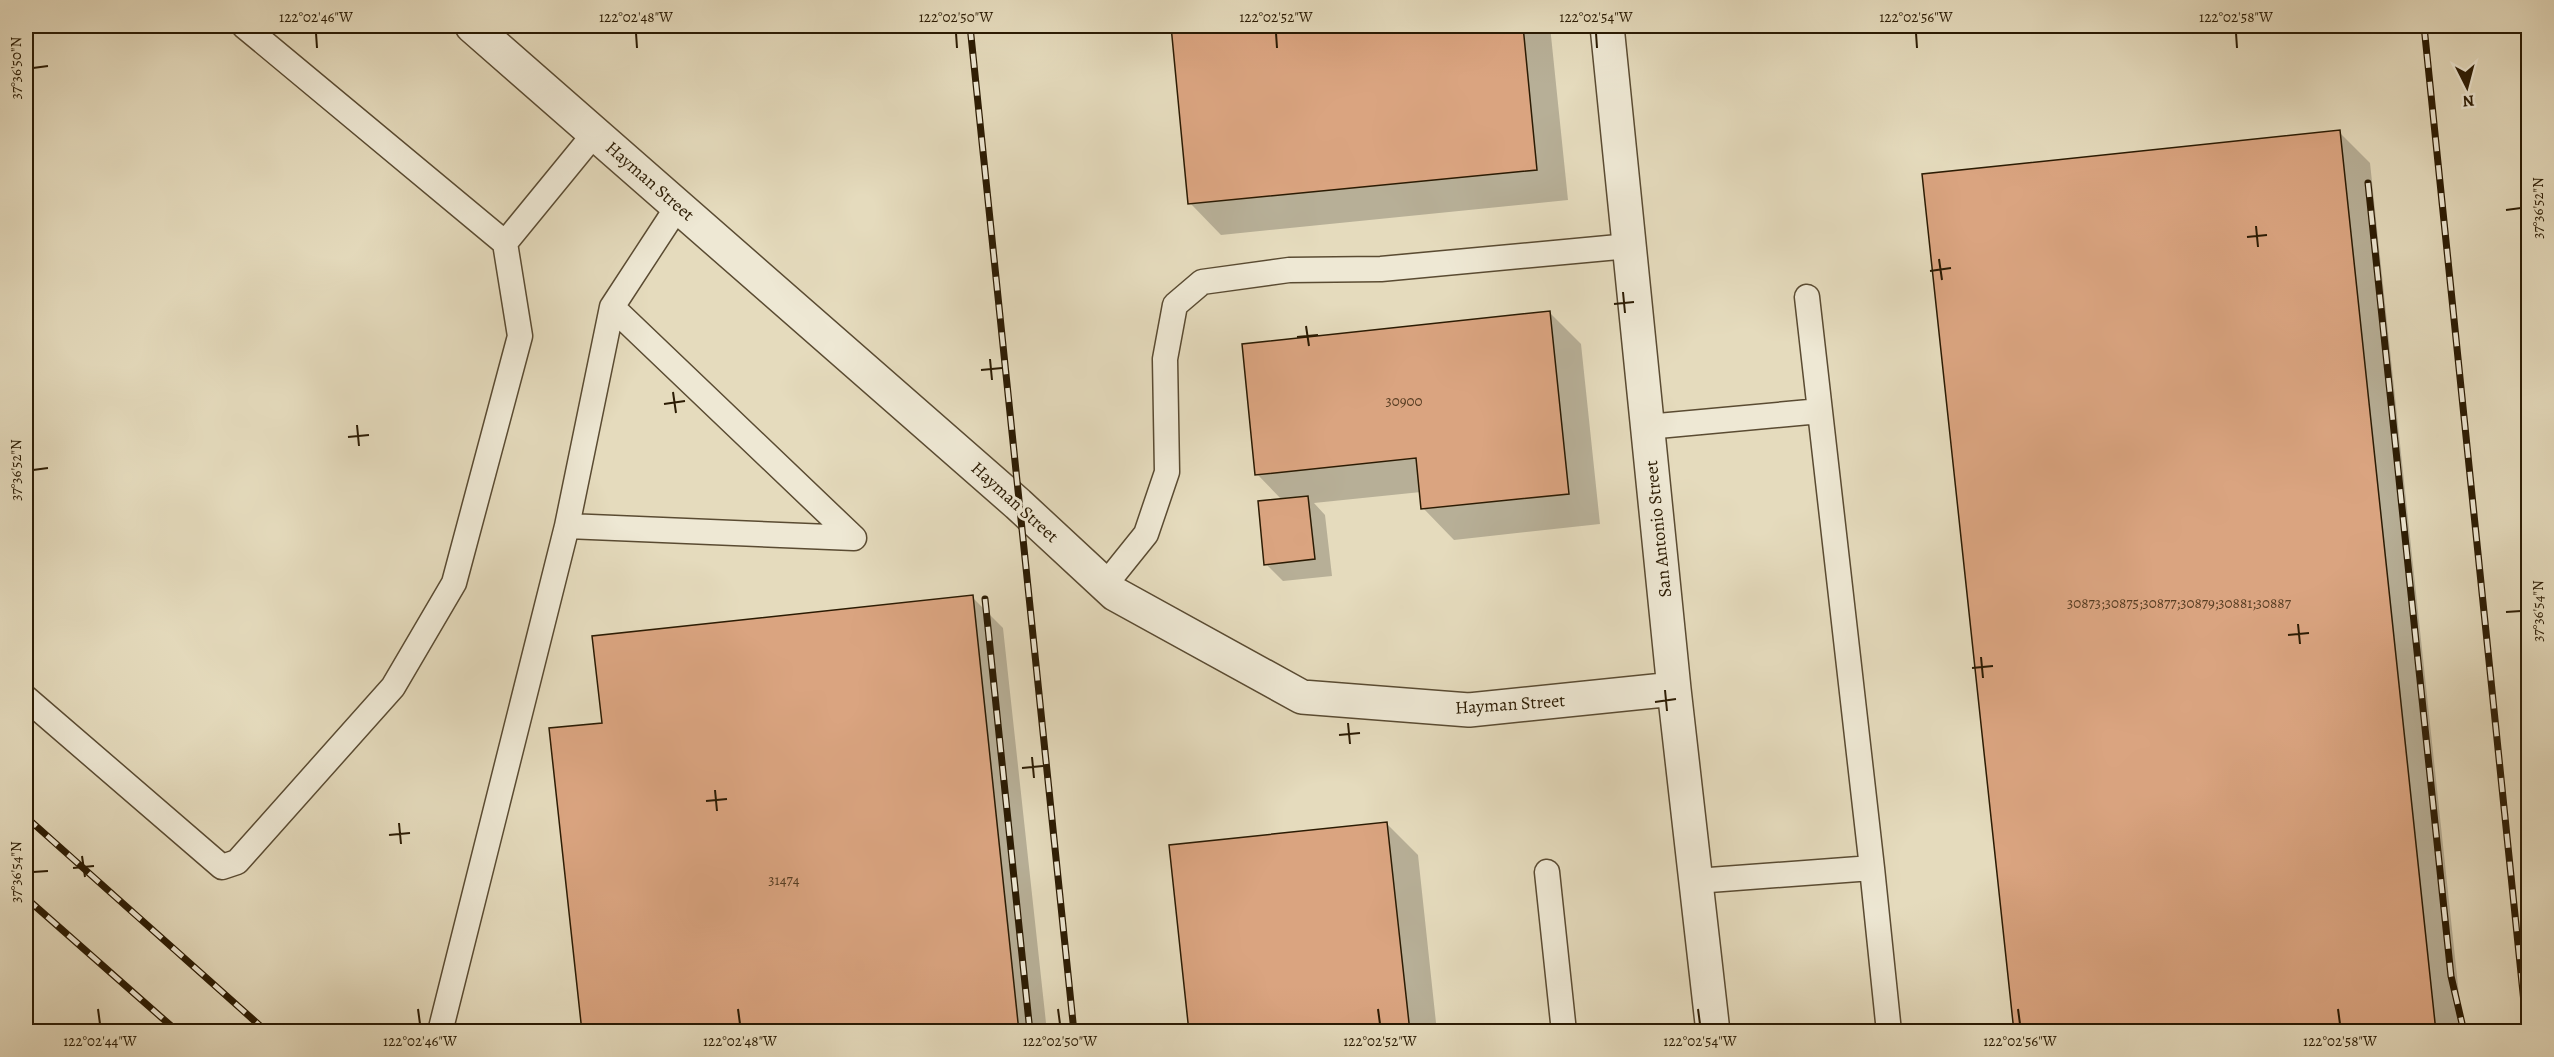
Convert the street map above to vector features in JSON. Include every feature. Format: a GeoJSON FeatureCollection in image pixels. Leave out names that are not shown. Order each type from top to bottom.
{"type":"FeatureCollection","features":[{"type":"Feature","properties":{"kind":"street","name":"Hayman Street"},"geometry":{"type":"LineString","coordinates":[[472,26],[1018,504],[1115,594],[1302,697],[1469,710],[1674,689]]}},
{"type":"Feature","properties":{"kind":"street","name":"San Antonio Street"},"geometry":{"type":"LineString","coordinates":[[1607,26],[1674,689],[1713,1032]]}},
{"type":"Feature","properties":{"kind":"lane"},"geometry":{"type":"LineString","coordinates":[[26,698],[222,867],[237,862],[393,687],[454,583],[520,336],[505,243],[244,26]]}},
{"type":"Feature","properties":{"kind":"lane"},"geometry":{"type":"LineString","coordinates":[[505,243],[595,133]]}},
{"type":"Feature","properties":{"kind":"lane"},"geometry":{"type":"LineString","coordinates":[[440,1032],[567,526],[612,307],[678,206]]}},
{"type":"Feature","properties":{"kind":"lane"},"geometry":{"type":"LineString","coordinates":[[1105,585],[1146,534],[1167,472],[1166,358],[1171,326],[1175,305],[1202,282],[1289,270],[1381,269],[1629,246]]}},
{"type":"Feature","properties":{"kind":"lane"},"geometry":{"type":"LineString","coordinates":[[1807,297],[1889,1032]]}},
{"type":"Feature","properties":{"kind":"lane"},"geometry":{"type":"LineString","coordinates":[[567,526],[854,538],[612,307]]}},
{"type":"Feature","properties":{"kind":"lane"},"geometry":{"type":"LineString","coordinates":[[1647,427],[1820,411]]}},
{"type":"Feature","properties":{"kind":"lane"},"geometry":{"type":"LineString","coordinates":[[1696,881],[1872,868]]}},
{"type":"Feature","properties":{"kind":"lane"},"geometry":{"type":"LineString","coordinates":[[1547,872],[1564,1032]]}},
{"type":"Feature","properties":{"kind":"building"},"geometry":{"type":"Polygon","coordinates":[[[1171,26],[1523,26],[1537,170],[1188,204],[1171,26]]]}},
{"type":"Feature","properties":{"kind":"building"},"geometry":{"type":"Polygon","coordinates":[[[2340,130],[2436,1032],[2014,1032],[1922,174],[2340,130]]]}},
{"type":"Feature","properties":{"kind":"building"},"geometry":{"type":"Polygon","coordinates":[[[1550,311],[1569,494],[1421,509],[1416,458],[1255,475],[1242,344],[1550,311]]]}},
{"type":"Feature","properties":{"kind":"building"},"geometry":{"type":"Polygon","coordinates":[[[1308,496],[1315,559],[1264,565],[1258,501],[1308,496]]]}},
{"type":"Feature","properties":{"kind":"building"},"geometry":{"type":"Polygon","coordinates":[[[973,595],[1019,1032],[582,1032],[549,728],[602,723],[592,636],[973,595]]]}},
{"type":"Feature","properties":{"kind":"building"},"geometry":{"type":"Polygon","coordinates":[[[1387,822],[1410,1032],[1189,1032],[1169,845],[1387,822]]]}},
{"type":"Feature","properties":{"kind":"railway"},"geometry":{"type":"LineString","coordinates":[[970,26],[1074,1032]]}},
{"type":"Feature","properties":{"kind":"railway"},"geometry":{"type":"LineString","coordinates":[[2424,26],[2527,1032]]}},
{"type":"Feature","properties":{"kind":"railway"},"geometry":{"type":"LineString","coordinates":[[2368,183],[2451,976],[2464,1032]]}},
{"type":"Feature","properties":{"kind":"railway"},"geometry":{"type":"LineString","coordinates":[[985,599],[1030,1032]]}},
{"type":"Feature","properties":{"kind":"railway"},"geometry":{"type":"LineString","coordinates":[[26,817],[267,1032]]}},
{"type":"Feature","properties":{"kind":"railway"},"geometry":{"type":"LineString","coordinates":[[26,898],[178,1032]]}}]}
